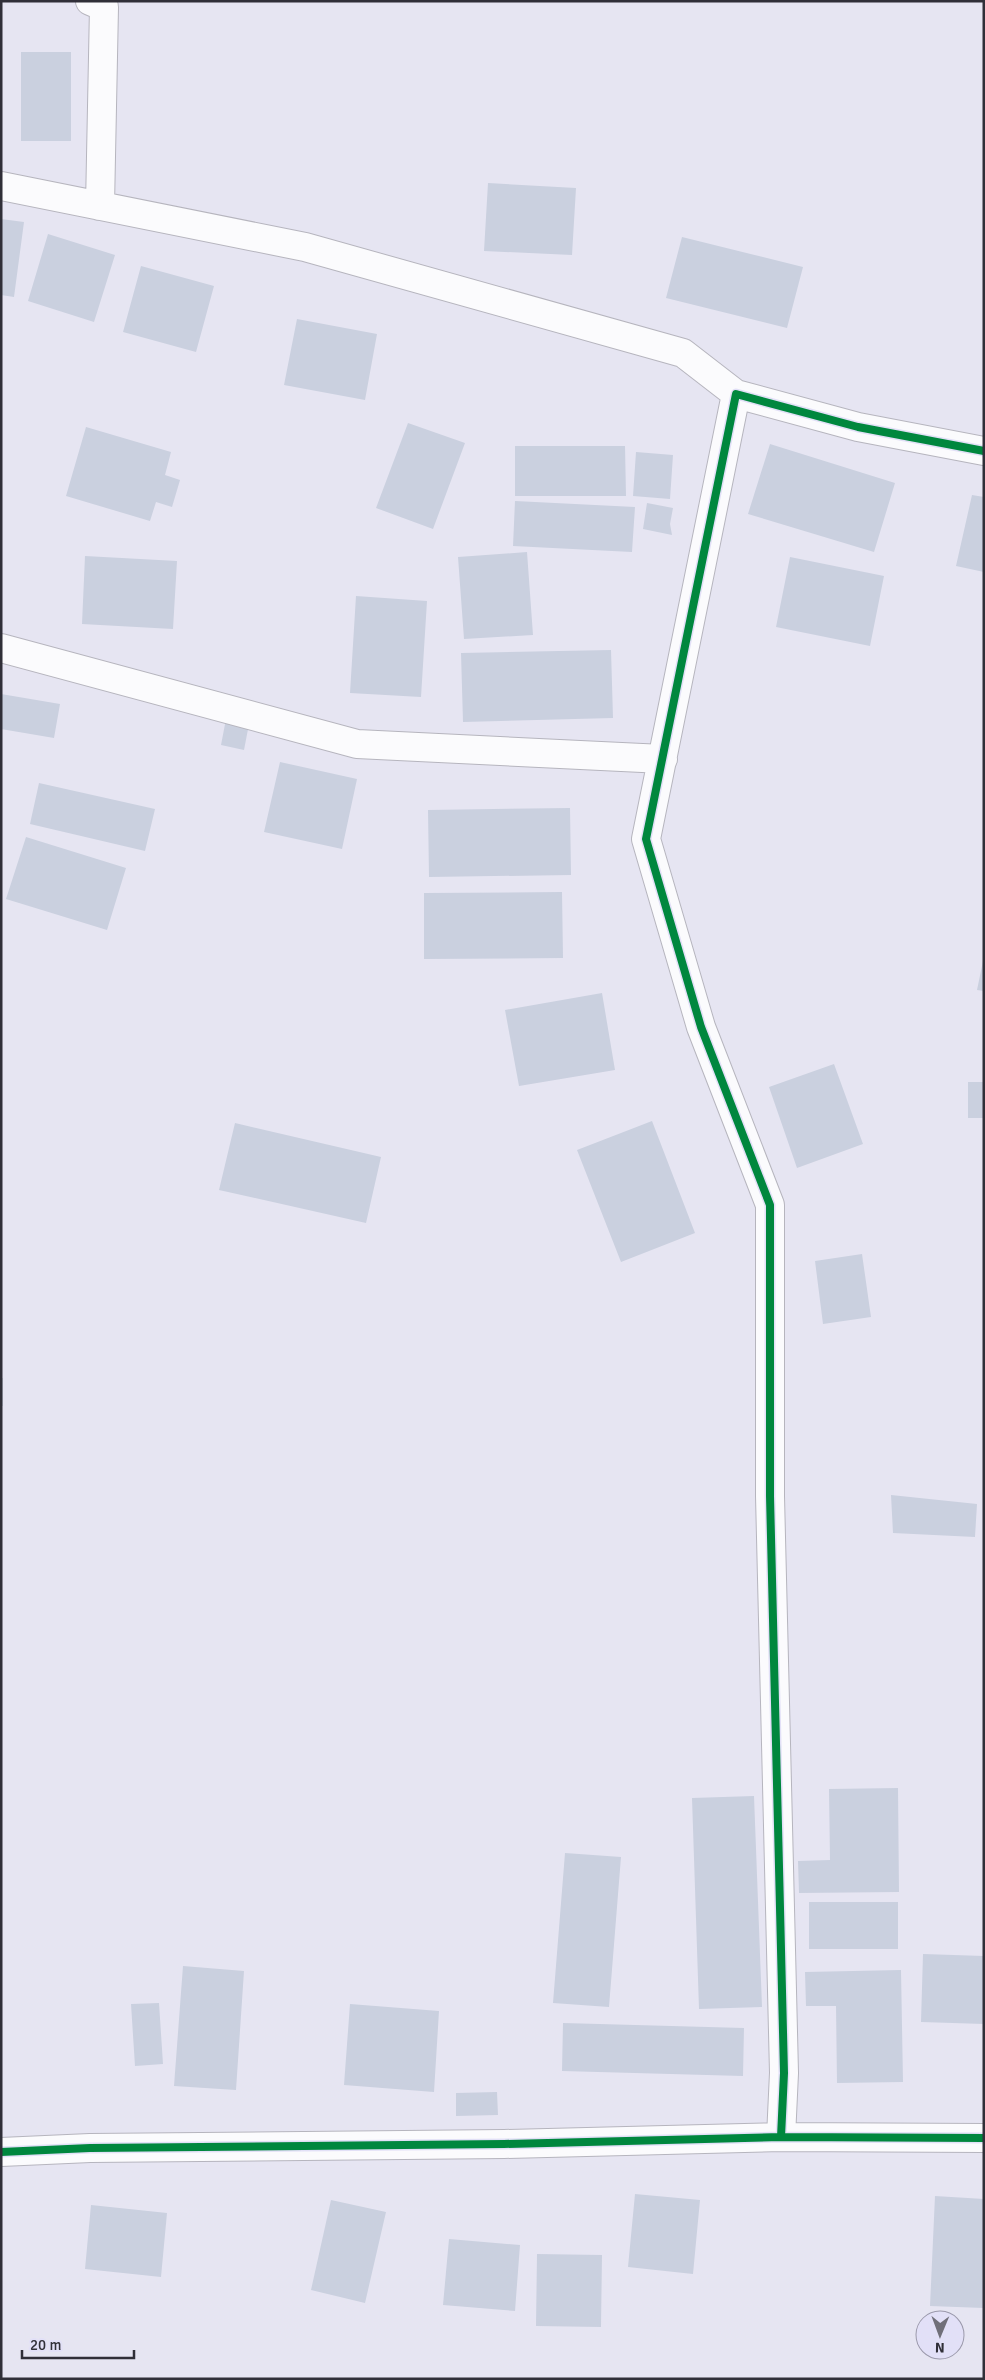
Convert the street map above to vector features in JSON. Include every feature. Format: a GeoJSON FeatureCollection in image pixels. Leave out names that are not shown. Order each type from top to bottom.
{"type":"FeatureCollection","features":[{"type":"Feature","properties":{"kind":"street"},"geometry":{"type":"LineString","coordinates":[[90,1],[104,6],[100,206]]}},
{"type":"Feature","properties":{"kind":"street"},"geometry":{"type":"LineString","coordinates":[[1,186],[305,247],[683,353],[736,394],[858,427],[984,451]]}},
{"type":"Feature","properties":{"kind":"street"},"geometry":{"type":"LineString","coordinates":[[736,394],[646,839],[701,1027],[770,1205],[770,1496],[784,2073],[781,2137]]}},
{"type":"Feature","properties":{"kind":"street"},"geometry":{"type":"LineString","coordinates":[[1,648],[357,744],[663,759]]}},
{"type":"Feature","properties":{"kind":"street"},"geometry":{"type":"LineString","coordinates":[[1,2152],[90,2148],[504,2144],[781,2137],[984,2138]]}},
{"type":"Feature","properties":{"kind":"building"},"geometry":{"type":"Polygon","coordinates":[[[21,52],[71,52],[71,141],[21,141],[21,52]]]}},
{"type":"Feature","properties":{"kind":"building"},"geometry":{"type":"Polygon","coordinates":[[[488,183],[576,188],[572,255],[484,251],[488,183]]]}},
{"type":"Feature","properties":{"kind":"building"},"geometry":{"type":"Polygon","coordinates":[[[1,219],[24,222],[14,297],[1,295],[1,219]]]}},
{"type":"Feature","properties":{"kind":"building"},"geometry":{"type":"Polygon","coordinates":[[[48,234],[115,255],[94,322],[28,301],[48,234]]]}},
{"type":"Feature","properties":{"kind":"building"},"geometry":{"type":"Polygon","coordinates":[[[682,237],[803,267],[787,328],[666,298],[682,237]]]}},
{"type":"Feature","properties":{"kind":"building"},"geometry":{"type":"Polygon","coordinates":[[[141,266],[214,286],[196,352],[123,332],[141,266]]]}},
{"type":"Feature","properties":{"kind":"building"},"geometry":{"type":"Polygon","coordinates":[[[297,319],[377,334],[365,400],[284,385],[297,319]]]}},
{"type":"Feature","properties":{"kind":"building"},"geometry":{"type":"Polygon","coordinates":[[[408,423],[465,443],[433,529],[376,508],[408,423]]]}},
{"type":"Feature","properties":{"kind":"building"},"geometry":{"type":"Polygon","coordinates":[[[86,427],[171,452],[165,475],[180,480],[172,507],[156,502],[150,521],[66,496],[86,427]]]}},
{"type":"Feature","properties":{"kind":"building"},"geometry":{"type":"Polygon","coordinates":[[[770,444],[895,483],[874,552],[748,514],[770,444]]]}},
{"type":"Feature","properties":{"kind":"building"},"geometry":{"type":"Polygon","coordinates":[[[515,446],[625,446],[626,496],[515,496],[515,446]]]}},
{"type":"Feature","properties":{"kind":"building"},"geometry":{"type":"Polygon","coordinates":[[[636,452],[673,455],[670,499],[633,496],[636,452]]]}},
{"type":"Feature","properties":{"kind":"building"},"geometry":{"type":"Polygon","coordinates":[[[972,495],[984,497],[984,572],[956,566],[972,495]]]}},
{"type":"Feature","properties":{"kind":"building"},"geometry":{"type":"Polygon","coordinates":[[[515,501],[635,507],[632,552],[513,546],[515,501]]]}},
{"type":"Feature","properties":{"kind":"building"},"geometry":{"type":"Polygon","coordinates":[[[647,503],[673,508],[670,524],[672,535],[643,529],[647,503]]]}},
{"type":"Feature","properties":{"kind":"building"},"geometry":{"type":"Polygon","coordinates":[[[527,552],[533,635],[464,639],[458,557],[527,552]]]}},
{"type":"Feature","properties":{"kind":"building"},"geometry":{"type":"Polygon","coordinates":[[[85,556],[177,561],[173,629],[82,624],[85,556]]]}},
{"type":"Feature","properties":{"kind":"building"},"geometry":{"type":"Polygon","coordinates":[[[790,557],[884,576],[870,646],[776,627],[790,557]]]}},
{"type":"Feature","properties":{"kind":"building"},"geometry":{"type":"Polygon","coordinates":[[[356,596],[427,601],[421,697],[350,693],[356,596]]]}},
{"type":"Feature","properties":{"kind":"building"},"geometry":{"type":"Polygon","coordinates":[[[611,650],[613,718],[463,722],[461,653],[611,650]]]}},
{"type":"Feature","properties":{"kind":"building"},"geometry":{"type":"Polygon","coordinates":[[[1,694],[60,704],[54,738],[1,729],[1,694]]]}},
{"type":"Feature","properties":{"kind":"building"},"geometry":{"type":"Polygon","coordinates":[[[226,719],[249,724],[244,750],[221,745],[226,719]]]}},
{"type":"Feature","properties":{"kind":"building"},"geometry":{"type":"Polygon","coordinates":[[[280,762],[357,779],[342,849],[264,832],[280,762]]]}},
{"type":"Feature","properties":{"kind":"building"},"geometry":{"type":"Polygon","coordinates":[[[39,783],[155,809],[145,851],[30,824],[39,783]]]}},
{"type":"Feature","properties":{"kind":"building"},"geometry":{"type":"Polygon","coordinates":[[[570,808],[571,875],[429,877],[428,810],[570,808]]]}},
{"type":"Feature","properties":{"kind":"building"},"geometry":{"type":"Polygon","coordinates":[[[26,837],[126,868],[107,930],[6,899],[26,837]]]}},
{"type":"Feature","properties":{"kind":"building"},"geometry":{"type":"Polygon","coordinates":[[[562,892],[563,958],[424,959],[424,893],[562,892]]]}},
{"type":"Feature","properties":{"kind":"building"},"geometry":{"type":"Polygon","coordinates":[[[984,961],[984,991],[977,990],[984,961]]]}},
{"type":"Feature","properties":{"kind":"building"},"geometry":{"type":"Polygon","coordinates":[[[602,993],[615,1070],[519,1086],[505,1010],[602,993]]]}},
{"type":"Feature","properties":{"kind":"building"},"geometry":{"type":"Polygon","coordinates":[[[834,1064],[863,1144],[797,1168],[769,1087],[834,1064]]]}},
{"type":"Feature","properties":{"kind":"building"},"geometry":{"type":"Polygon","coordinates":[[[968,1082],[984,1082],[984,1118],[968,1118],[968,1082]]]}},
{"type":"Feature","properties":{"kind":"building"},"geometry":{"type":"Polygon","coordinates":[[[652,1121],[695,1233],[621,1262],[577,1150],[652,1121]]]}},
{"type":"Feature","properties":{"kind":"building"},"geometry":{"type":"Polygon","coordinates":[[[235,1123],[381,1157],[366,1223],[219,1190],[235,1123]]]}},
{"type":"Feature","properties":{"kind":"building"},"geometry":{"type":"Polygon","coordinates":[[[862,1254],[871,1317],[823,1324],[815,1261],[862,1254]]]}},
{"type":"Feature","properties":{"kind":"building"},"geometry":{"type":"Polygon","coordinates":[[[1,1378],[3,1378],[3,1406],[1,1406],[1,1378]]]}},
{"type":"Feature","properties":{"kind":"building"},"geometry":{"type":"Polygon","coordinates":[[[891,1495],[977,1504],[975,1537],[893,1533],[891,1495]]]}},
{"type":"Feature","properties":{"kind":"building"},"geometry":{"type":"Polygon","coordinates":[[[898,1788],[899,1892],[799,1893],[798,1861],[830,1860],[829,1789],[898,1788]]]}},
{"type":"Feature","properties":{"kind":"building"},"geometry":{"type":"Polygon","coordinates":[[[754,1796],[762,2007],[699,2009],[692,1798],[754,1796]]]}},
{"type":"Feature","properties":{"kind":"building"},"geometry":{"type":"Polygon","coordinates":[[[565,1853],[621,1857],[609,2007],[553,2003],[565,1853]]]}},
{"type":"Feature","properties":{"kind":"building"},"geometry":{"type":"Polygon","coordinates":[[[809,1902],[898,1902],[898,1949],[809,1949],[809,1902]]]}},
{"type":"Feature","properties":{"kind":"building"},"geometry":{"type":"Polygon","coordinates":[[[923,1954],[984,1956],[984,2024],[921,2022],[923,1954]]]}},
{"type":"Feature","properties":{"kind":"building"},"geometry":{"type":"Polygon","coordinates":[[[183,1966],[244,1971],[236,2090],[174,2086],[183,1966]]]}},
{"type":"Feature","properties":{"kind":"building"},"geometry":{"type":"Polygon","coordinates":[[[901,1970],[903,2082],[837,2083],[836,2006],[806,2006],[805,1972],[901,1970]]]}},
{"type":"Feature","properties":{"kind":"building"},"geometry":{"type":"Polygon","coordinates":[[[159,2003],[163,2064],[135,2066],[131,2004],[159,2003]]]}},
{"type":"Feature","properties":{"kind":"building"},"geometry":{"type":"Polygon","coordinates":[[[350,2004],[439,2011],[434,2092],[344,2085],[350,2004]]]}},
{"type":"Feature","properties":{"kind":"building"},"geometry":{"type":"Polygon","coordinates":[[[563,2023],[744,2028],[743,2076],[562,2071],[563,2023]]]}},
{"type":"Feature","properties":{"kind":"building"},"geometry":{"type":"Polygon","coordinates":[[[497,2092],[498,2115],[456,2116],[456,2093],[497,2092]]]}},
{"type":"Feature","properties":{"kind":"building"},"geometry":{"type":"Polygon","coordinates":[[[635,2194],[700,2200],[693,2274],[628,2267],[635,2194]]]}},
{"type":"Feature","properties":{"kind":"building"},"geometry":{"type":"Polygon","coordinates":[[[935,2196],[984,2199],[984,2308],[930,2306],[935,2196]]]}},
{"type":"Feature","properties":{"kind":"building"},"geometry":{"type":"Polygon","coordinates":[[[331,2200],[386,2212],[365,2303],[311,2290],[331,2200]]]}},
{"type":"Feature","properties":{"kind":"building"},"geometry":{"type":"Polygon","coordinates":[[[91,2205],[167,2213],[161,2277],[85,2269],[91,2205]]]}},
{"type":"Feature","properties":{"kind":"building"},"geometry":{"type":"Polygon","coordinates":[[[449,2239],[520,2245],[515,2311],[443,2305],[449,2239]]]}},
{"type":"Feature","properties":{"kind":"building"},"geometry":{"type":"Polygon","coordinates":[[[537,2254],[602,2255],[601,2327],[536,2326],[537,2254]]]}},
{"type":"Feature","properties":{"kind":"cycle path"},"geometry":{"type":"LineString","coordinates":[[984,451],[858,427],[736,394],[646,839],[701,1027],[770,1205],[770,1496],[784,2073],[781,2137],[984,2138]]}},
{"type":"Feature","properties":{"kind":"cycle path"},"geometry":{"type":"LineString","coordinates":[[1,2152],[90,2148],[504,2144],[781,2137]]}}]}
